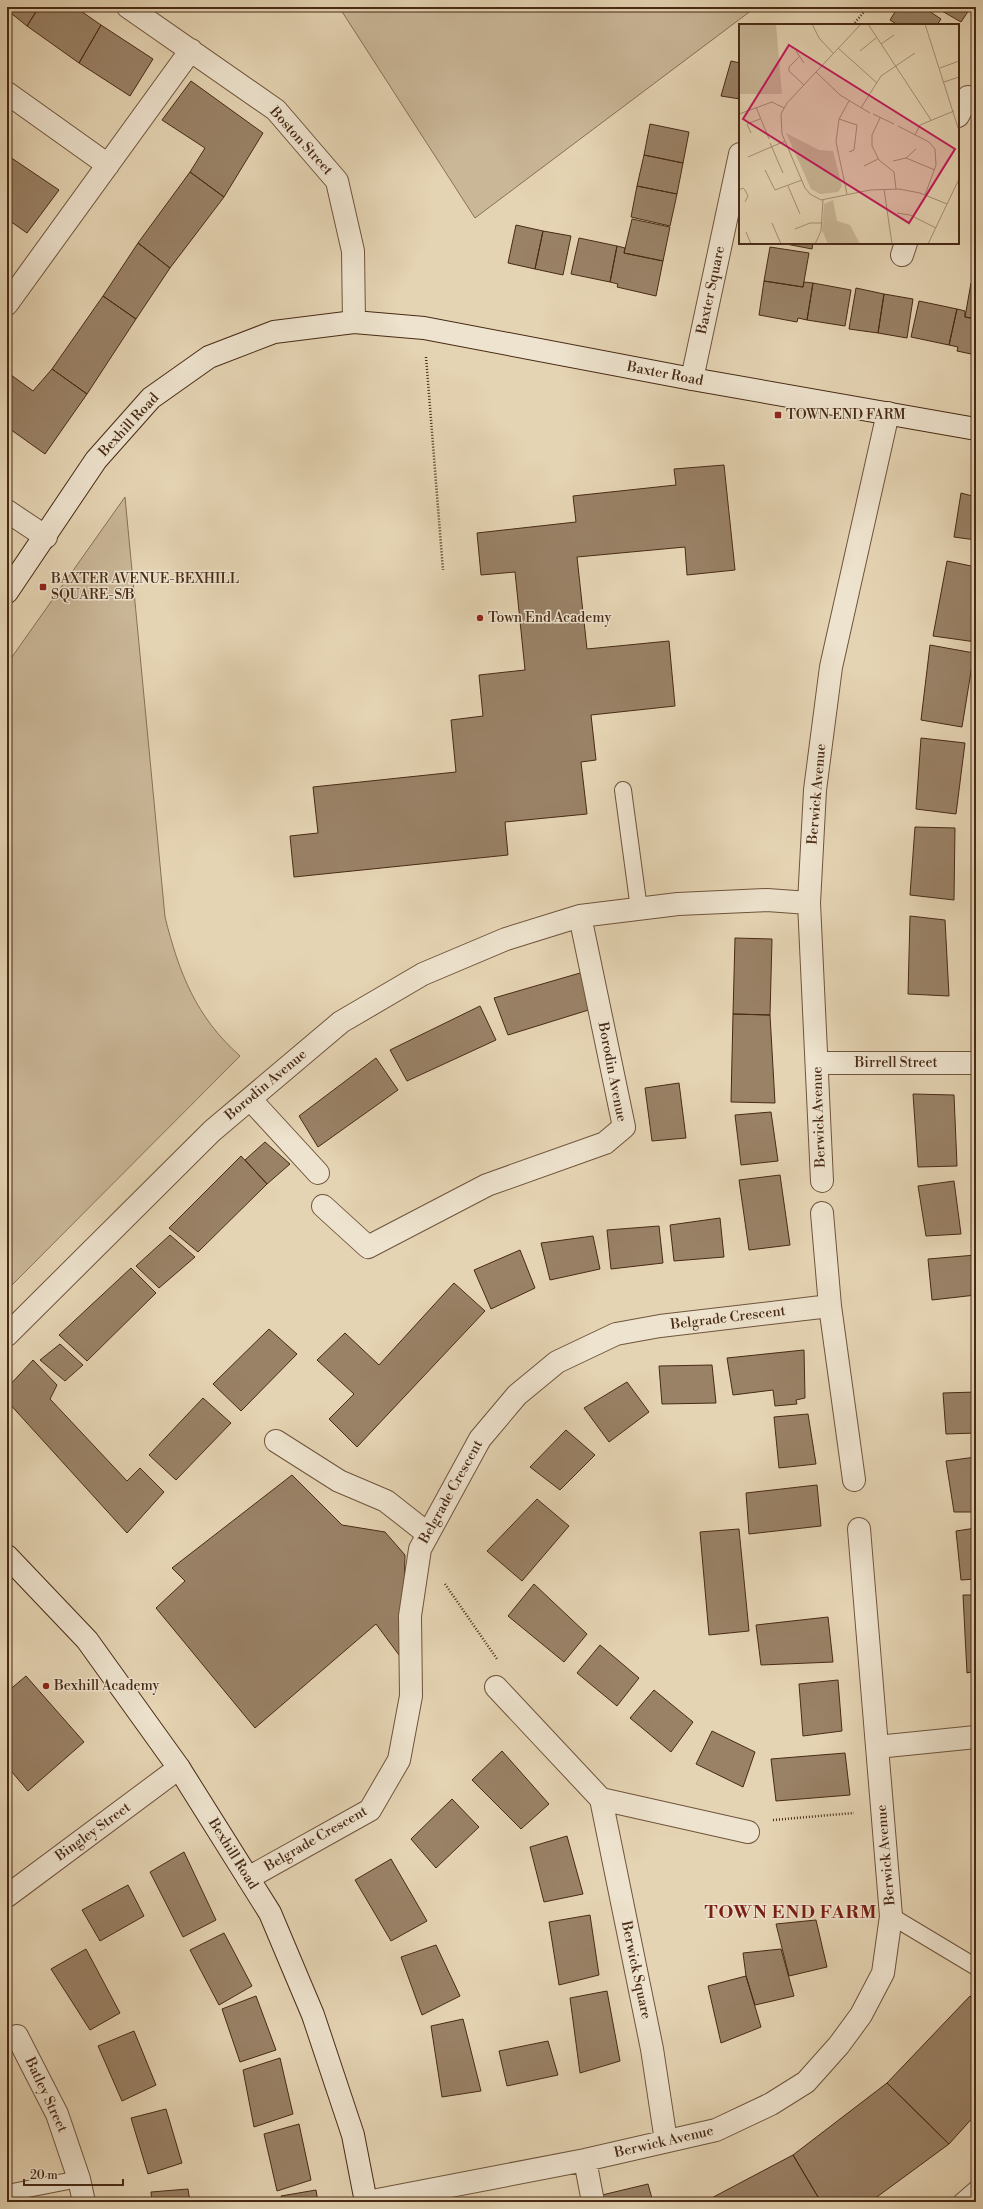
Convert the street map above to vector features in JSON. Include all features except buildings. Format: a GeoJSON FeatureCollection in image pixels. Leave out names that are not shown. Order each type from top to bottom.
{"type":"FeatureCollection","features":[{"type":"Feature","properties":{"kind":"street","name":"Boston Street"},"geometry":{"type":"LineString","coordinates":[[128,7],[276,110],[337,181],[353,251],[354,322]]}},
{"type":"Feature","properties":{"kind":"street"},"geometry":{"type":"LineString","coordinates":[[7,304],[191,50]]}},
{"type":"Feature","properties":{"kind":"street"},"geometry":{"type":"LineString","coordinates":[[7,92],[108,164]]}},
{"type":"Feature","properties":{"kind":"street"},"geometry":{"type":"LineString","coordinates":[[959,114],[968,97]]}},
{"type":"Feature","properties":{"kind":"street","name":"Baxter Square"},"geometry":{"type":"LineString","coordinates":[[692,379],[739,159]]}},
{"type":"Feature","properties":{"kind":"street","name":"Baxter Road"},"geometry":{"type":"LineString","coordinates":[[354,322],[424,328],[692,379],[976,429]]}},
{"type":"Feature","properties":{"kind":"street","name":"Bexhill Road"},"geometry":{"type":"LineString","coordinates":[[7,592],[46,537],[96,460],[151,398],[209,357],[274,332],[354,322]]}},
{"type":"Feature","properties":{"kind":"street","name":"Berwick Avenue"},"geometry":{"type":"LineString","coordinates":[[822,1181],[809,903],[815,790],[831,667],[888,413]]}},
{"type":"Feature","properties":{"kind":"street"},"geometry":{"type":"LineString","coordinates":[[7,511],[46,537]]}},
{"type":"Feature","properties":{"kind":"street","name":"Borodin Avenue"},"geometry":{"type":"LineString","coordinates":[[7,1335],[212,1131],[341,1022],[423,974],[506,939],[580,916],[678,904],[767,900],[809,903]]}},
{"type":"Feature","properties":{"kind":"street","name":"Borodin Avenue"},"geometry":{"type":"LineString","coordinates":[[323,1206],[368,1247],[487,1185],[605,1143],[624,1127],[580,916]]}},
{"type":"Feature","properties":{"kind":"street","name":"Birrell Street"},"geometry":{"type":"LineString","coordinates":[[817,1063],[976,1063]]}},
{"type":"Feature","properties":{"kind":"street"},"geometry":{"type":"LineString","coordinates":[[250,1099],[318,1173]]}},
{"type":"Feature","properties":{"kind":"street"},"geometry":{"type":"LineString","coordinates":[[822,1213],[830,1306],[854,1480]]}},
{"type":"Feature","properties":{"kind":"street","name":"Belgrade Crescent"},"geometry":{"type":"LineString","coordinates":[[248,1878],[370,1810],[399,1760],[411,1696],[410,1616],[424,1541],[480,1438],[517,1396],[557,1362],[616,1334],[660,1326],[830,1306]]}},
{"type":"Feature","properties":{"kind":"street"},"geometry":{"type":"LineString","coordinates":[[276,1441],[339,1482],[386,1501],[424,1541]]}},
{"type":"Feature","properties":{"kind":"street","name":"Berwick Avenue"},"geometry":{"type":"LineString","coordinates":[[366,2202],[586,2160],[716,2130],[771,2104],[806,2082],[839,2045],[861,2015],[883,1973],[891,1916],[859,1529]]}},
{"type":"Feature","properties":{"kind":"street","name":"Bexhill Road"},"geometry":{"type":"LineString","coordinates":[[7,1556],[87,1640],[179,1768],[270,1913],[313,2015],[353,2136],[366,2202]]}},
{"type":"Feature","properties":{"kind":"street"},"geometry":{"type":"LineString","coordinates":[[496,1687],[601,1799],[748,1832]]}},
{"type":"Feature","properties":{"kind":"street"},"geometry":{"type":"LineString","coordinates":[[877,1747],[976,1737]]}},
{"type":"Feature","properties":{"kind":"street","name":"Bingley Street"},"geometry":{"type":"LineString","coordinates":[[7,1896],[179,1768]]}},
{"type":"Feature","properties":{"kind":"street","name":"Berwick Square"},"geometry":{"type":"LineString","coordinates":[[601,1799],[652,2049],[666,2141]]}},
{"type":"Feature","properties":{"kind":"street","name":"Batley Street"},"geometry":{"type":"LineString","coordinates":[[17,2036],[57,2114],[79,2178],[84,2202]]}},
{"type":"Feature","properties":{"kind":"street"},"geometry":{"type":"LineString","coordinates":[[586,2160],[593,2202]]}},
{"type":"Feature","properties":{"kind":"lane"},"geometry":{"type":"LineString","coordinates":[[624,790],[639,909]]}},
{"type":"Feature","properties":{"kind":"lane"},"geometry":{"type":"LineString","coordinates":[[891,1916],[976,1968]]}},
{"type":"Feature","properties":{"kind":"lane"},"geometry":{"type":"LineString","coordinates":[[7,2193],[79,2178]]}},
{"type":"Feature","properties":{"kind":"lane"},"geometry":{"type":"LineString","coordinates":[[961,2202],[976,2189]]}},
{"type":"Feature","properties":{"kind":"path"},"geometry":{"type":"LineString","coordinates":[[855,24],[868,7]]}},
{"type":"Feature","properties":{"kind":"path"},"geometry":{"type":"LineString","coordinates":[[424,328],[443,570]]}},
{"type":"Feature","properties":{"kind":"path"},"geometry":{"type":"LineString","coordinates":[[424,1541],[498,1661],[496,1687]]}},
{"type":"Feature","properties":{"kind":"path"},"geometry":{"type":"LineString","coordinates":[[748,1832],[770,1821],[882,1810]]}},
{"type":"Feature","properties":{"kind":"shaded area"},"geometry":{"type":"Polygon","coordinates":[[[339,7],[756,7],[475,218],[339,7]]]}},
{"type":"Feature","properties":{"kind":"shaded area"},"geometry":{"type":"Polygon","coordinates":[[[125,497],[165,917],[176,957],[191,993],[212,1026],[240,1056],[7,1290],[7,664],[125,497]]]}},
{"type":"Feature","properties":{"kind":"place","name":"TOWN END FARM"},"geometry":{"type":"Point","coordinates":[778,415]}},
{"type":"Feature","properties":{"kind":"place","name":"BAXTER AVENUE-BEXHILL SQUARE-S/B"},"geometry":{"type":"Point","coordinates":[43,587]}},
{"type":"Feature","properties":{"kind":"place","name":"Town End Academy"},"geometry":{"type":"Point","coordinates":[480,618]}},
{"type":"Feature","properties":{"kind":"place","name":"Bexhill Academy"},"geometry":{"type":"Point","coordinates":[46,1686]}},
{"type":"Feature","properties":{"kind":"district","name":"TOWN END FARM"},"geometry":{"type":"Point","coordinates":[791,1912]}}]}
